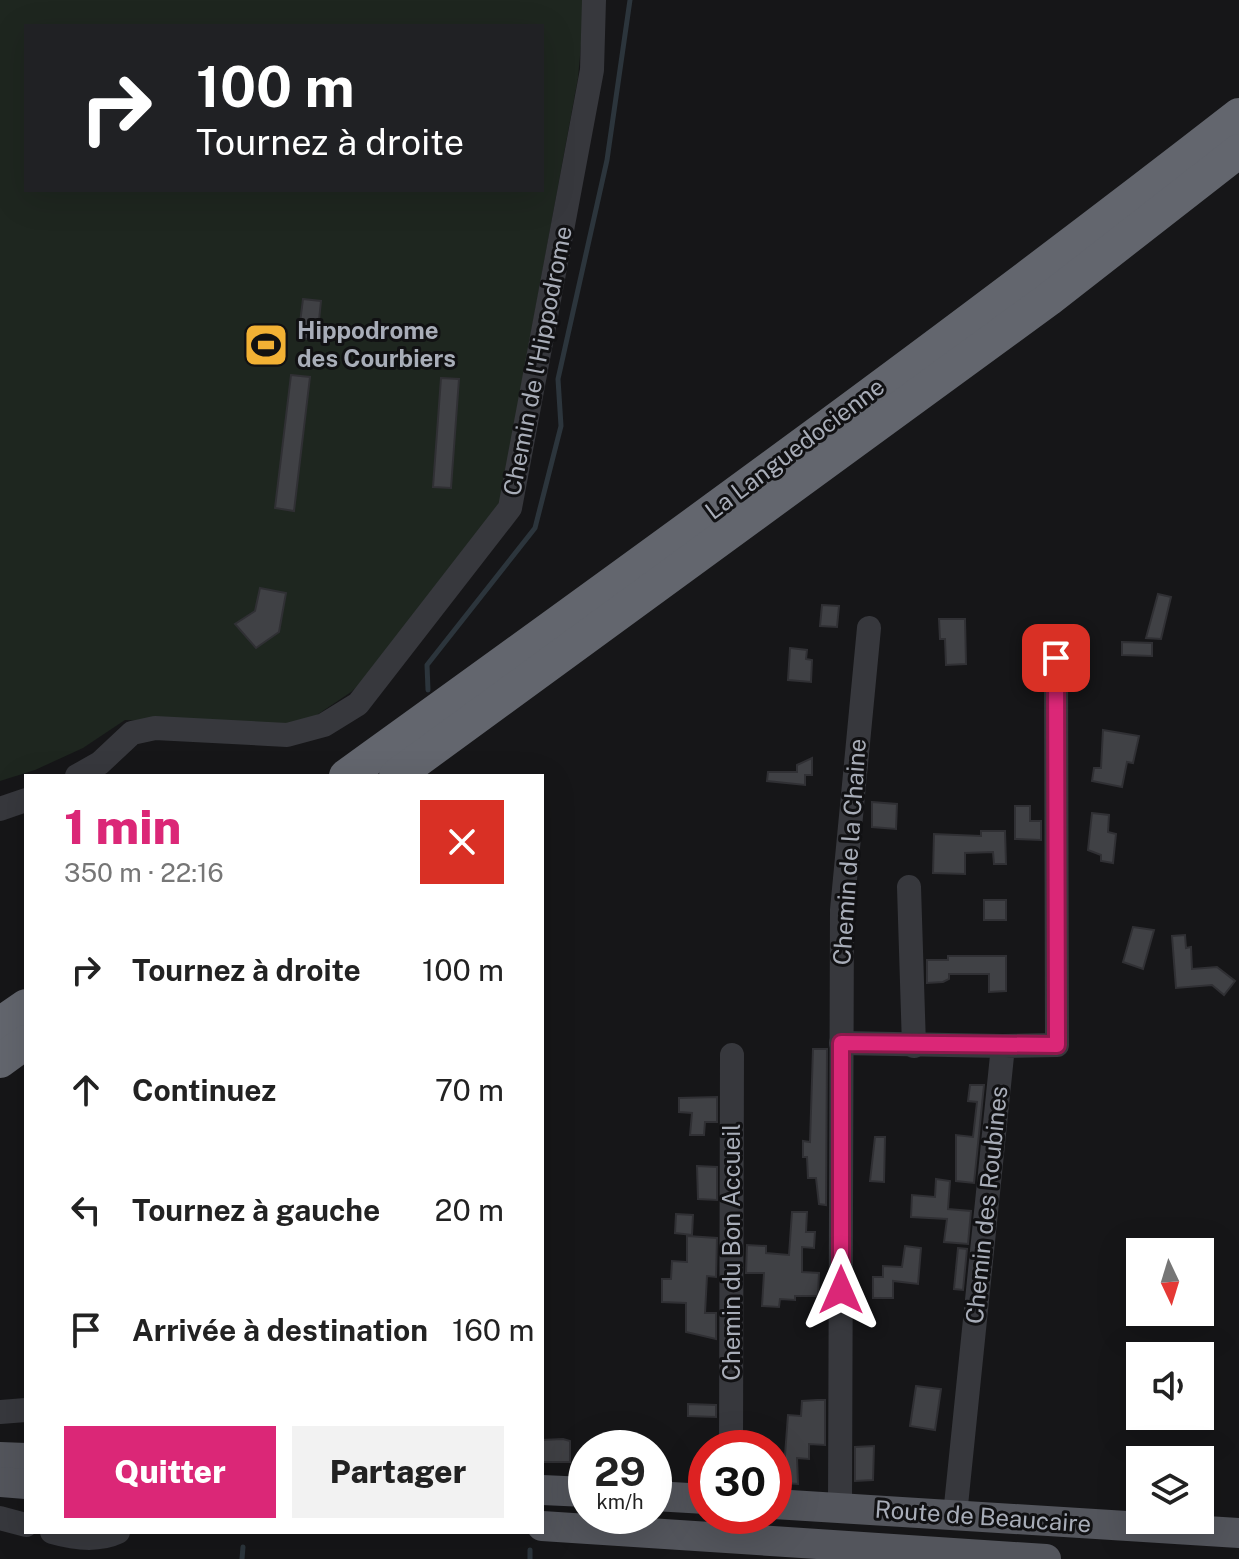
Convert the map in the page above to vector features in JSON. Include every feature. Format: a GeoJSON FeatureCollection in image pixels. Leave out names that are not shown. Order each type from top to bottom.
{"type":"FeatureCollection","features":[{"type":"Feature","properties":{"kind":"highway","name":"La Languedocienne"},"geometry":{"type":"LineString","coordinates":[[349,774],[748,485],[1239,115]]}},
{"type":"Feature","properties":{"kind":"highway","name":"La Languedocienne"},"geometry":{"type":"LineString","coordinates":[[399,774],[1049,299],[1239,151]]}},
{"type":"Feature","properties":{"kind":"highway"},"geometry":{"type":"LineString","coordinates":[[0,1024],[24,1007]]}},
{"type":"Feature","properties":{"kind":"highway"},"geometry":{"type":"LineString","coordinates":[[0,1061],[24,1043]]}},
{"type":"Feature","properties":{"kind":"main road"},"geometry":{"type":"LineString","coordinates":[[0,1457],[24,1458]]}},
{"type":"Feature","properties":{"kind":"main road"},"geometry":{"type":"LineString","coordinates":[[0,1482],[24,1484]]}},
{"type":"Feature","properties":{"kind":"main road"},"geometry":{"type":"LineString","coordinates":[[544,1490],[568,1491]]}},
{"type":"Feature","properties":{"kind":"main road","name":"Route de Beaucaire"},"geometry":{"type":"LineString","coordinates":[[792,1505],[1239,1533]]}},
{"type":"Feature","properties":{"kind":"main road","name":"Route de Beaucaire"},"geometry":{"type":"LineString","coordinates":[[544,1526],[770,1550],[1032,1559]]}},
{"type":"Feature","properties":{"kind":"street","name":"Chemin de l'Hippodrome"},"geometry":{"type":"LineString","coordinates":[[81,774],[100,763],[132,733],[155,728],[287,735],[324,725],[358,704],[510,508],[592,70],[594,0]]}},
{"type":"Feature","properties":{"kind":"street","name":"Chemin de la Chaine"},"geometry":{"type":"LineString","coordinates":[[840,1507],[842,910],[869,628]]}},
{"type":"Feature","properties":{"kind":"street"},"geometry":{"type":"LineString","coordinates":[[841,1043],[1057,1045],[1056,658]]}},
{"type":"Feature","properties":{"kind":"street"},"geometry":{"type":"LineString","coordinates":[[0,809],[24,801]]}},
{"type":"Feature","properties":{"kind":"street"},"geometry":{"type":"LineString","coordinates":[[909,887],[914,1046]]}},
{"type":"Feature","properties":{"kind":"street","name":"Chemin des Roubines"},"geometry":{"type":"LineString","coordinates":[[955,1515],[1003,1046]]}},
{"type":"Feature","properties":{"kind":"street","name":"Chemin du Bon Accueil"},"geometry":{"type":"LineString","coordinates":[[731,1430],[732,1055]]}},
{"type":"Feature","properties":{"kind":"street"},"geometry":{"type":"LineString","coordinates":[[0,1412],[24,1410]]}},
{"type":"Feature","properties":{"kind":"street"},"geometry":{"type":"LineString","coordinates":[[0,1518],[24,1524]]}},
{"type":"Feature","properties":{"kind":"street"},"geometry":{"type":"LineString","coordinates":[[60,1534],[72,1537],[107,1537],[114,1534]]}},
{"type":"Feature","properties":{"kind":"shaded area","name":"Hippodrome des Courbiers"},"geometry":{"type":"Polygon","coordinates":[[[0,0],[585,0],[578,78],[498,512],[372,673],[351,692],[299,727],[125,720],[83,748],[35,770],[0,781],[0,0]]]}},
{"type":"Feature","properties":{"kind":"building"},"geometry":{"type":"Polygon","coordinates":[[[303,299],[321,301],[317,340],[298,338],[303,299]]]}},
{"type":"Feature","properties":{"kind":"building"},"geometry":{"type":"Polygon","coordinates":[[[291,375],[310,377],[294,511],[275,508],[291,375]]]}},
{"type":"Feature","properties":{"kind":"building"},"geometry":{"type":"Polygon","coordinates":[[[441,378],[459,379],[451,488],[433,487],[441,378]]]}},
{"type":"Feature","properties":{"kind":"building"},"geometry":{"type":"Polygon","coordinates":[[[260,588],[286,593],[279,632],[256,648],[235,624],[255,611],[260,588]]]}},
{"type":"Feature","properties":{"kind":"building"},"geometry":{"type":"Polygon","coordinates":[[[1158,594],[1171,597],[1161,639],[1146,638],[1158,594]]]}},
{"type":"Feature","properties":{"kind":"building"},"geometry":{"type":"Polygon","coordinates":[[[822,605],[839,606],[837,627],[820,626],[822,605]]]}},
{"type":"Feature","properties":{"kind":"building"},"geometry":{"type":"Polygon","coordinates":[[[939,619],[965,619],[966,664],[946,665],[945,639],[940,639],[939,619]]]}},
{"type":"Feature","properties":{"kind":"building"},"geometry":{"type":"Polygon","coordinates":[[[1122,642],[1152,643],[1152,656],[1122,655],[1122,642]]]}},
{"type":"Feature","properties":{"kind":"building"},"geometry":{"type":"Polygon","coordinates":[[[790,648],[807,650],[806,659],[812,660],[811,682],[788,680],[790,648]]]}},
{"type":"Feature","properties":{"kind":"building"},"geometry":{"type":"Polygon","coordinates":[[[1103,730],[1139,736],[1133,763],[1127,762],[1122,787],[1092,781],[1094,768],[1101,768],[1103,730]]]}},
{"type":"Feature","properties":{"kind":"building"},"geometry":{"type":"Polygon","coordinates":[[[812,758],[812,775],[805,775],[805,785],[767,781],[768,772],[797,772],[797,765],[812,758]]]}},
{"type":"Feature","properties":{"kind":"building"},"geometry":{"type":"Polygon","coordinates":[[[872,802],[897,804],[896,829],[872,827],[872,802]]]}},
{"type":"Feature","properties":{"kind":"building"},"geometry":{"type":"Polygon","coordinates":[[[1015,806],[1030,806],[1030,821],[1041,821],[1041,840],[1015,839],[1015,806]]]}},
{"type":"Feature","properties":{"kind":"building"},"geometry":{"type":"Polygon","coordinates":[[[1092,813],[1109,815],[1108,832],[1116,834],[1113,863],[1101,861],[1101,855],[1088,850],[1092,813]]]}},
{"type":"Feature","properties":{"kind":"building"},"geometry":{"type":"Polygon","coordinates":[[[981,831],[1005,831],[1006,864],[994,864],[993,852],[965,853],[965,874],[933,873],[934,834],[981,836],[981,831]]]}},
{"type":"Feature","properties":{"kind":"building"},"geometry":{"type":"Polygon","coordinates":[[[984,900],[1006,900],[1006,920],[984,920],[984,900]]]}},
{"type":"Feature","properties":{"kind":"building"},"geometry":{"type":"Polygon","coordinates":[[[1133,927],[1154,930],[1143,969],[1123,962],[1133,927]]]}},
{"type":"Feature","properties":{"kind":"building"},"geometry":{"type":"Polygon","coordinates":[[[1185,935],[1186,948],[1191,947],[1192,969],[1217,967],[1235,981],[1224,995],[1212,985],[1176,988],[1172,936],[1185,935]]]}},
{"type":"Feature","properties":{"kind":"building"},"geometry":{"type":"Polygon","coordinates":[[[948,956],[1006,956],[1006,991],[989,992],[989,974],[949,974],[949,979],[943,982],[927,983],[927,960],[948,960],[948,956]]]}},
{"type":"Feature","properties":{"kind":"building"},"geometry":{"type":"Polygon","coordinates":[[[813,1049],[827,1049],[826,1205],[819,1204],[816,1178],[808,1178],[807,1157],[803,1157],[803,1141],[810,1142],[813,1049]]]}},
{"type":"Feature","properties":{"kind":"building"},"geometry":{"type":"Polygon","coordinates":[[[970,1085],[984,1085],[974,1183],[956,1181],[956,1135],[973,1137],[977,1102],[968,1101],[970,1085]]]}},
{"type":"Feature","properties":{"kind":"building"},"geometry":{"type":"Polygon","coordinates":[[[717,1097],[717,1122],[705,1122],[704,1135],[690,1135],[692,1113],[679,1112],[679,1098],[717,1097]]]}},
{"type":"Feature","properties":{"kind":"building"},"geometry":{"type":"Polygon","coordinates":[[[875,1137],[885,1137],[884,1182],[870,1181],[875,1137]]]}},
{"type":"Feature","properties":{"kind":"building"},"geometry":{"type":"Polygon","coordinates":[[[697,1166],[717,1167],[717,1200],[698,1199],[697,1166]]]}},
{"type":"Feature","properties":{"kind":"building"},"geometry":{"type":"Polygon","coordinates":[[[936,1179],[950,1181],[948,1209],[971,1211],[968,1244],[944,1242],[947,1219],[911,1217],[912,1195],[935,1197],[936,1179]]]}},
{"type":"Feature","properties":{"kind":"building"},"geometry":{"type":"Polygon","coordinates":[[[792,1212],[807,1212],[806,1232],[815,1232],[814,1248],[802,1247],[802,1272],[819,1273],[818,1296],[795,1296],[795,1300],[780,1299],[779,1307],[762,1306],[764,1273],[746,1273],[747,1245],[766,1246],[766,1253],[789,1255],[792,1212]]]}},
{"type":"Feature","properties":{"kind":"building"},"geometry":{"type":"Polygon","coordinates":[[[676,1214],[693,1215],[692,1235],[675,1233],[676,1214]]]}},
{"type":"Feature","properties":{"kind":"building"},"geometry":{"type":"Polygon","coordinates":[[[687,1236],[717,1238],[716,1277],[707,1276],[705,1313],[716,1313],[716,1339],[686,1332],[686,1303],[662,1302],[662,1279],[671,1279],[672,1261],[687,1262],[687,1236]]]}},
{"type":"Feature","properties":{"kind":"building"},"geometry":{"type":"Polygon","coordinates":[[[905,1246],[921,1248],[918,1284],[893,1281],[893,1298],[873,1298],[873,1277],[883,1277],[883,1266],[902,1267],[905,1246]]]}},
{"type":"Feature","properties":{"kind":"building"},"geometry":{"type":"Polygon","coordinates":[[[958,1248],[967,1249],[963,1290],[954,1289],[958,1248]]]}},
{"type":"Feature","properties":{"kind":"building"},"geometry":{"type":"Polygon","coordinates":[[[916,1386],[941,1389],[935,1430],[910,1426],[916,1386]]]}},
{"type":"Feature","properties":{"kind":"building"},"geometry":{"type":"Polygon","coordinates":[[[825,1400],[825,1445],[809,1444],[809,1459],[797,1458],[798,1484],[792,1484],[792,1430],[787,1430],[788,1415],[801,1416],[802,1401],[825,1400]]]}},
{"type":"Feature","properties":{"kind":"building"},"geometry":{"type":"Polygon","coordinates":[[[688,1404],[716,1405],[716,1417],[688,1416],[688,1404]]]}},
{"type":"Feature","properties":{"kind":"building"},"geometry":{"type":"Polygon","coordinates":[[[544,1440],[568,1440],[568,1462],[544,1462],[544,1440]]]}},
{"type":"Feature","properties":{"kind":"building"},"geometry":{"type":"Polygon","coordinates":[[[874,1446],[873,1480],[855,1481],[855,1447],[874,1446]]]}},
{"type":"Feature","properties":{"kind":"waterway"},"geometry":{"type":"LineString","coordinates":[[428,690],[427,665],[535,528],[561,426],[558,379],[607,160],[630,0]]}},
{"type":"Feature","properties":{"kind":"waterway"},"geometry":{"type":"LineString","coordinates":[[242,1559],[243,1547]]}},
{"type":"Feature","properties":{"kind":"waterway"},"geometry":{"type":"LineString","coordinates":[[530,1550],[530,1559]]}},
{"type":"Feature","properties":{"kind":"place","name":"Hippodrome des Courbiers"},"geometry":{"type":"Point","coordinates":[266,345]}},
{"type":"Feature","properties":{"kind":"route"},"geometry":{"type":"LineString","coordinates":[[841,1290],[841,1043],[1057,1045],[1056,658]]}}]}
